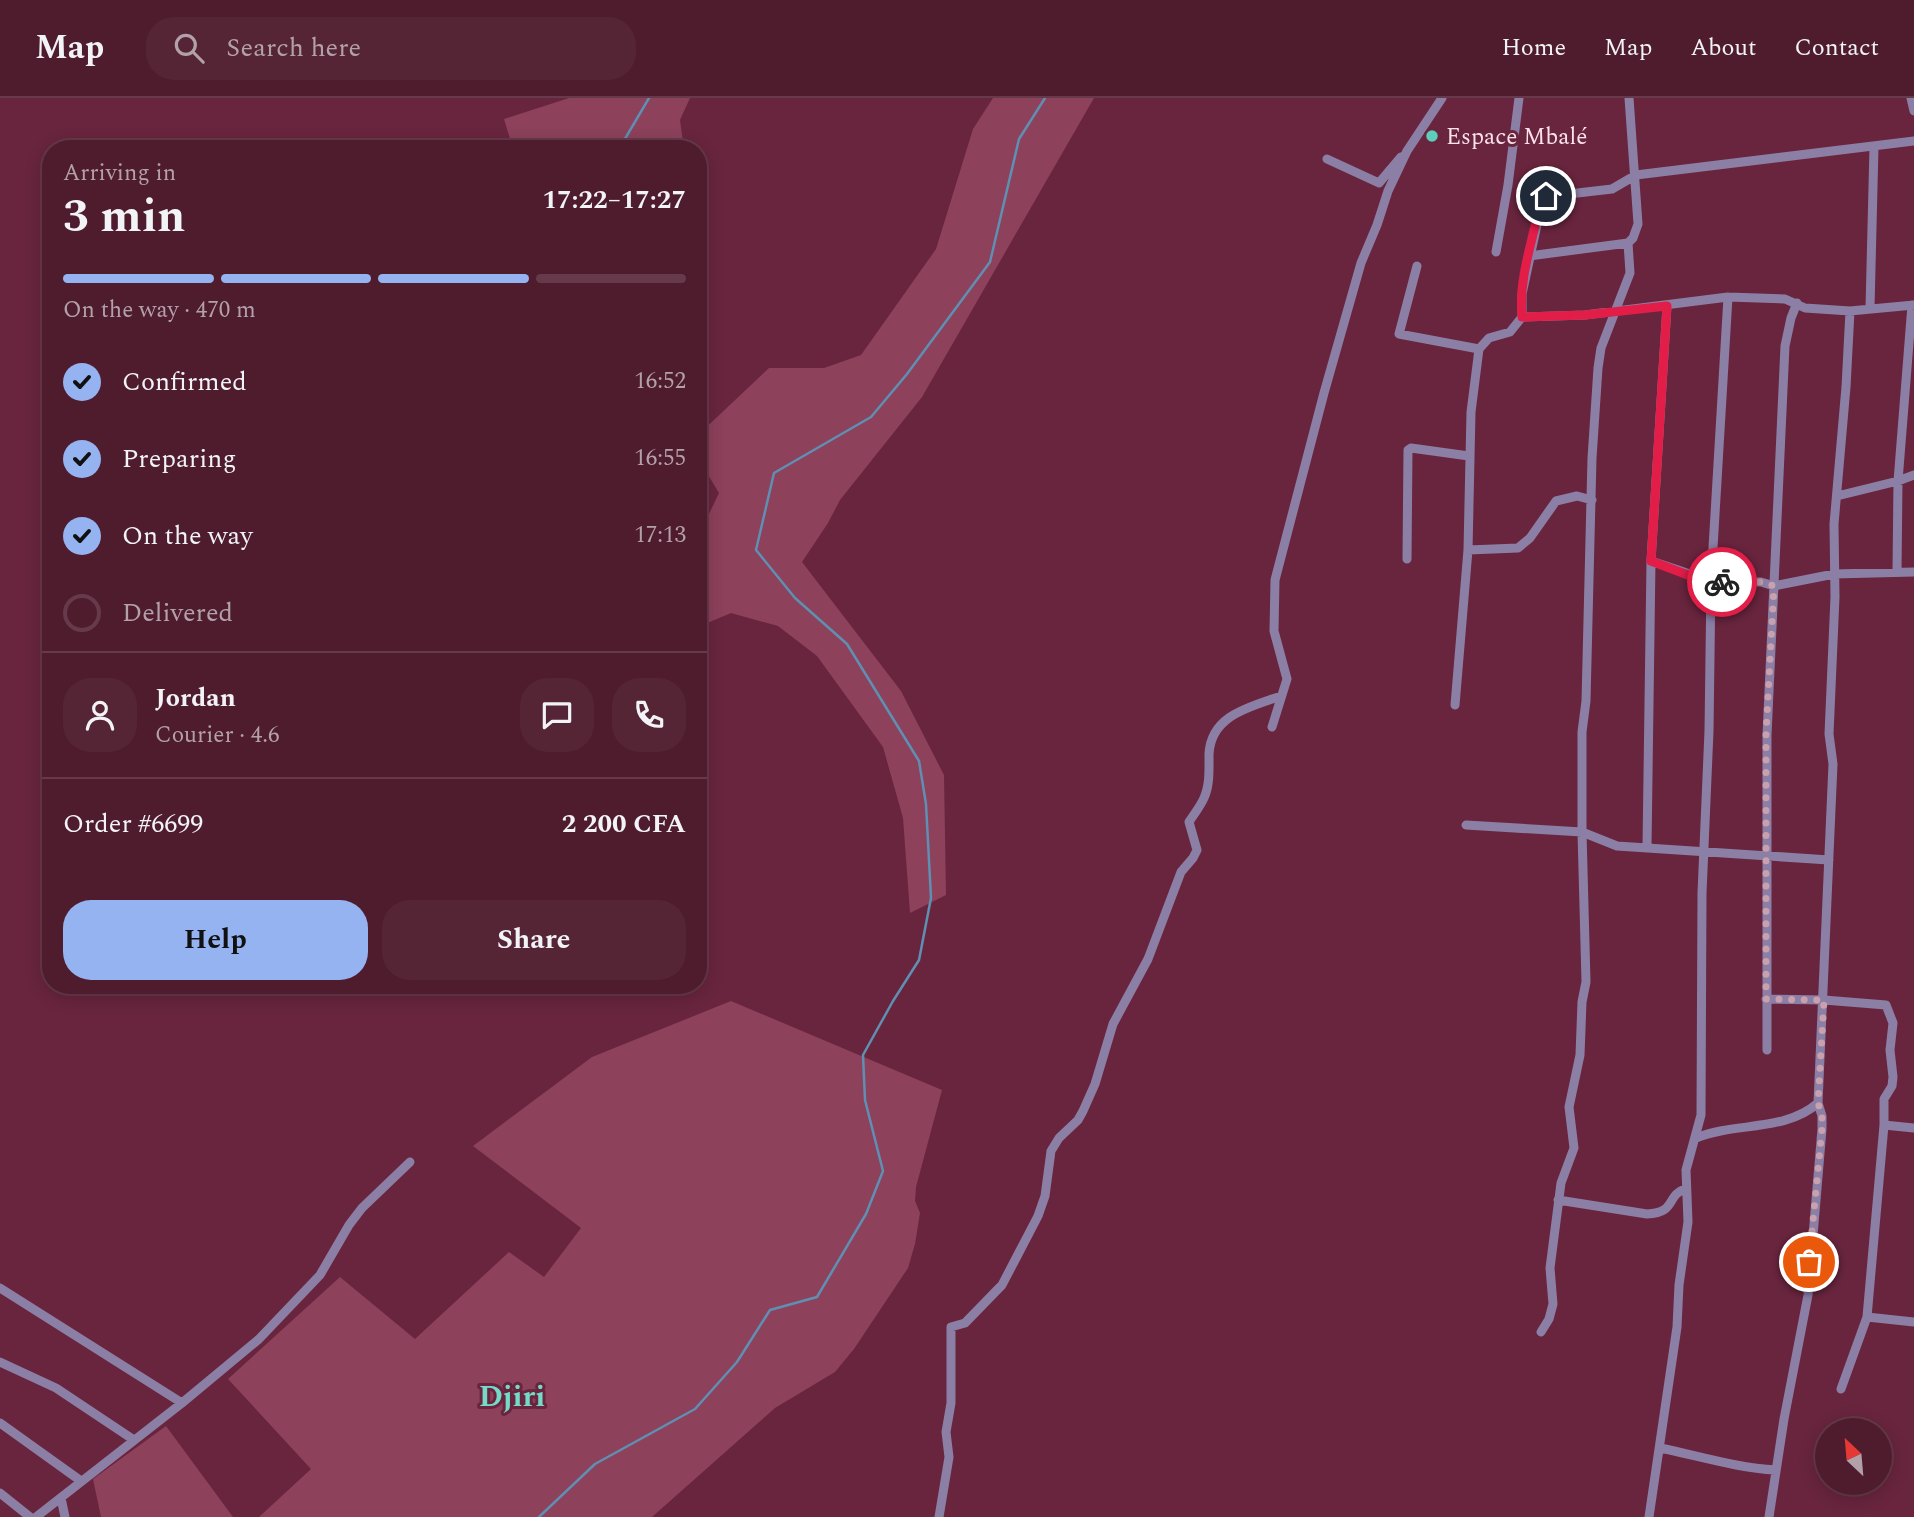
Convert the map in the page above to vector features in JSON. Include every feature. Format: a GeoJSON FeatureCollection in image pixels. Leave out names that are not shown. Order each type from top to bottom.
{"type":"FeatureCollection","features":[{"type":"Feature","properties":{"kind":"street"},"geometry":{"type":"LineString","coordinates":[[1327,159],[1379,183],[1407,151],[1442,98]]}},
{"type":"Feature","properties":{"kind":"street"},"geometry":{"type":"LineString","coordinates":[[1496,252],[1519,98]]}},
{"type":"Feature","properties":{"kind":"street"},"geometry":{"type":"LineString","coordinates":[[1529,256],[1628,243],[1633,238],[1638,224],[1629,98]]}},
{"type":"Feature","properties":{"kind":"street"},"geometry":{"type":"LineString","coordinates":[[1911,98],[1914,111]]}},
{"type":"Feature","properties":{"kind":"street"},"geometry":{"type":"LineString","coordinates":[[1455,705],[1468,550],[1471,412],[1479,349],[1489,338],[1510,332],[1520,322],[1522,294],[1543,197],[1612,189],[1636,176],[1914,141]]}},
{"type":"Feature","properties":{"kind":"street"},"geometry":{"type":"LineString","coordinates":[[1870,308],[1874,147]]}},
{"type":"Feature","properties":{"kind":"street"},"geometry":{"type":"LineString","coordinates":[[1272,727],[1287,679],[1273,622],[1275,580],[1361,263],[1388,191],[1407,151]]}},
{"type":"Feature","properties":{"kind":"street"},"geometry":{"type":"LineString","coordinates":[[1541,1332],[1549,1319],[1553,1304],[1550,1268],[1558,1200],[1565,1168],[1574,1148],[1569,1107],[1580,1055],[1582,1002],[1586,982],[1582,732],[1586,701],[1592,458],[1598,368],[1601,348],[1630,273],[1628,243]]}},
{"type":"Feature","properties":{"kind":"street"},"geometry":{"type":"LineString","coordinates":[[1417,266],[1399,334],[1479,349]]}},
{"type":"Feature","properties":{"kind":"street"},"geometry":{"type":"LineString","coordinates":[[1522,317],[1614,312],[1728,297],[1785,299],[1805,308],[1850,311],[1913,305],[1898,481],[1896,572]]}},
{"type":"Feature","properties":{"kind":"street"},"geometry":{"type":"LineString","coordinates":[[1649,1517],[1677,1327],[1679,1285],[1688,1222],[1686,1170],[1701,1115],[1703,853],[1709,731],[1711,581],[1728,297]]}},
{"type":"Feature","properties":{"kind":"street"},"geometry":{"type":"LineString","coordinates":[[1767,1050],[1766,734],[1785,346],[1797,303]]}},
{"type":"Feature","properties":{"kind":"street"},"geometry":{"type":"LineString","coordinates":[[1647,847],[1651,561],[1667,306]]}},
{"type":"Feature","properties":{"kind":"street"},"geometry":{"type":"LineString","coordinates":[[1769,1517],[1808,1295],[1822,1129],[1818,1103],[1833,764],[1829,734],[1835,574],[1834,524],[1850,311]]}},
{"type":"Feature","properties":{"kind":"street"},"geometry":{"type":"LineString","coordinates":[[1407,559],[1408,450],[1411,448],[1469,456]]}},
{"type":"Feature","properties":{"kind":"street"},"geometry":{"type":"LineString","coordinates":[[1837,496],[1914,475]]}},
{"type":"Feature","properties":{"kind":"street"},"geometry":{"type":"LineString","coordinates":[[1468,550],[1518,548],[1530,538],[1556,501],[1577,496],[1592,500]]}},
{"type":"Feature","properties":{"kind":"street"},"geometry":{"type":"LineString","coordinates":[[1651,561],[1711,581],[1761,582],[1774,586],[1835,574],[1914,572]]}},
{"type":"Feature","properties":{"kind":"street"},"geometry":{"type":"LineString","coordinates":[[939,1517],[949,1457],[946,1432],[951,1403],[951,1327],[965,1323],[1002,1284],[1038,1216],[1045,1196],[1051,1151],[1059,1138],[1078,1121],[1083,1111],[1096,1084],[1114,1024],[1148,959],[1181,872],[1197,850],[1189,822],[1205,797],[1209,751],[1218,727],[1234,714],[1281,696]]}},
{"type":"Feature","properties":{"kind":"street"},"geometry":{"type":"LineString","coordinates":[[1466,825],[1582,832],[1618,846],[1829,860]]}},
{"type":"Feature","properties":{"kind":"street"},"geometry":{"type":"LineString","coordinates":[[1766,999],[1886,1005],[1894,1023],[1890,1050],[1892,1086],[1884,1099],[1867,1317],[1841,1389]]}},
{"type":"Feature","properties":{"kind":"street"},"geometry":{"type":"LineString","coordinates":[[1696,1138],[1726,1129],[1792,1118],[1818,1103]]}},
{"type":"Feature","properties":{"kind":"street"},"geometry":{"type":"LineString","coordinates":[[1884,1125],[1914,1128]]}},
{"type":"Feature","properties":{"kind":"street"},"geometry":{"type":"LineString","coordinates":[[0,1493],[33,1517],[182,1403],[259,1339],[314,1283],[349,1225],[370,1200],[410,1162]]}},
{"type":"Feature","properties":{"kind":"street"},"geometry":{"type":"LineString","coordinates":[[1558,1200],[1647,1214],[1667,1209],[1675,1195],[1685,1189]]}},
{"type":"Feature","properties":{"kind":"street"},"geometry":{"type":"LineString","coordinates":[[0,1288],[182,1403]]}},
{"type":"Feature","properties":{"kind":"street"},"geometry":{"type":"LineString","coordinates":[[1867,1317],[1914,1322]]}},
{"type":"Feature","properties":{"kind":"street"},"geometry":{"type":"LineString","coordinates":[[0,1362],[56,1388],[134,1440]]}},
{"type":"Feature","properties":{"kind":"street"},"geometry":{"type":"LineString","coordinates":[[0,1423],[81,1481]]}},
{"type":"Feature","properties":{"kind":"street"},"geometry":{"type":"LineString","coordinates":[[1660,1448],[1735,1466],[1776,1470]]}},
{"type":"Feature","properties":{"kind":"street"},"geometry":{"type":"LineString","coordinates":[[61,1498],[65,1517]]}},
{"type":"Feature","properties":{"kind":"shaded area"},"geometry":{"type":"Polygon","coordinates":[[[569,98],[690,98],[680,120],[683,140],[510,140],[504,119],[569,98]]]}},
{"type":"Feature","properties":{"kind":"shaded area"},"geometry":{"type":"Polygon","coordinates":[[[993,98],[1094,98],[922,397],[840,500],[802,562],[901,691],[944,775],[946,895],[910,913],[903,818],[883,747],[817,656],[778,626],[731,613],[707,623],[707,518],[719,493],[707,473],[707,427],[769,368],[824,368],[861,355],[936,249],[973,129],[993,98]]]}},
{"type":"Feature","properties":{"kind":"shaded area"},"geometry":{"type":"Polygon","coordinates":[[[731,1001],[942,1090],[916,1187],[915,1201],[920,1213],[908,1268],[854,1349],[835,1372],[775,1408],[652,1517],[259,1517],[311,1469],[228,1379],[340,1277],[415,1339],[509,1252],[544,1277],[581,1228],[473,1146],[592,1057],[731,1001]]]}},
{"type":"Feature","properties":{"kind":"shaded area"},"geometry":{"type":"Polygon","coordinates":[[[166,1426],[233,1517],[101,1517],[93,1479],[166,1426]]]}},
{"type":"Feature","properties":{"kind":"waterway"},"geometry":{"type":"LineString","coordinates":[[624,140],[649,98]]}},
{"type":"Feature","properties":{"kind":"waterway"},"geometry":{"type":"LineString","coordinates":[[539,1517],[595,1464],[695,1409],[737,1362],[770,1310],[817,1297],[866,1214],[883,1171],[865,1100],[863,1055],[919,960],[931,898],[926,804],[919,761],[847,644],[795,598],[756,550],[774,473],[871,417],[907,374],[990,262],[1019,139],[1045,98]]}},
{"type":"Feature","properties":{"kind":"way so far"},"geometry":{"type":"LineString","coordinates":[[1722,582],[1761,582],[1774,586],[1766,734],[1766,999],[1824,1000],[1818,1103],[1822,1129],[1809,1262]]}},
{"type":"Feature","properties":{"kind":"place","name":"Espace Mbalé"},"geometry":{"type":"Point","coordinates":[1432,136]}},
{"type":"Feature","properties":{"kind":"district","name":"Djiri"},"geometry":{"type":"Point","coordinates":[512,1396]}},
{"type":"Feature","properties":{"kind":"route"},"geometry":{"type":"LineString","coordinates":[[1546,196],[1541,199],[1529,256],[1522,294],[1522,317],[1585,315],[1667,306],[1651,561],[1693,577],[1722,582]]}}]}
